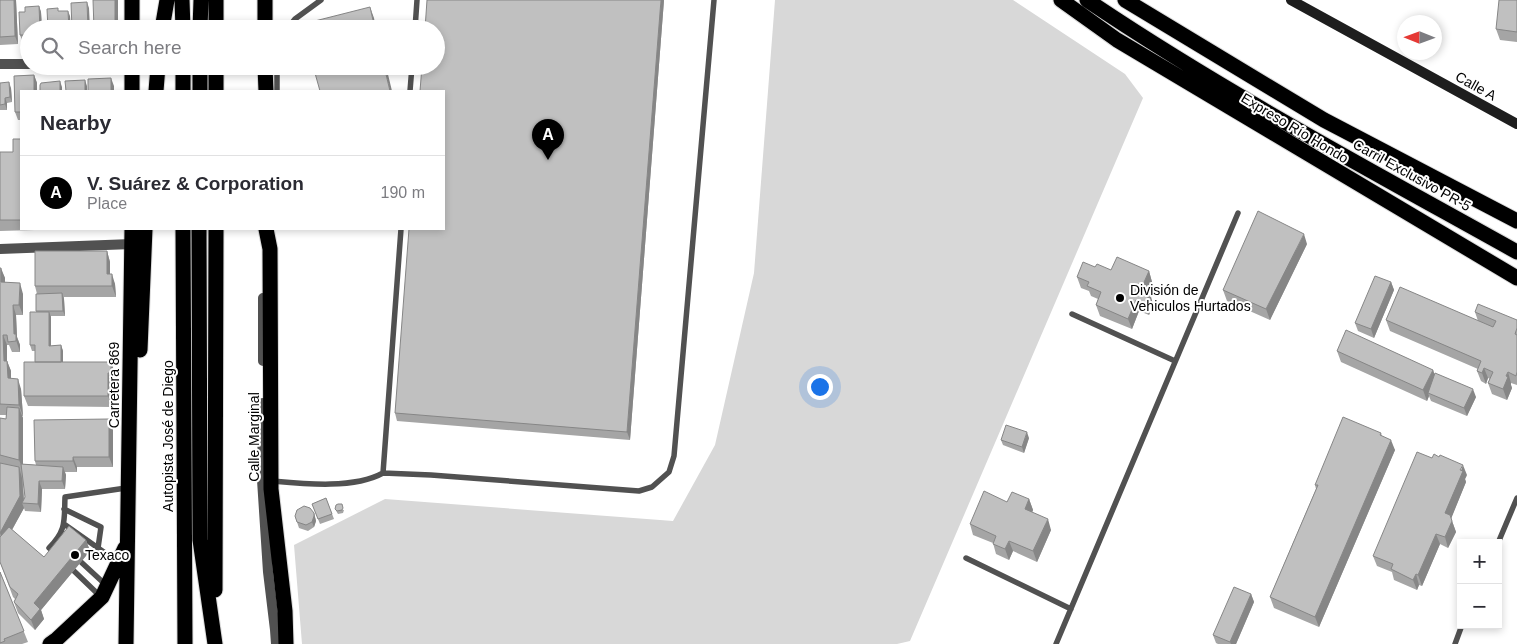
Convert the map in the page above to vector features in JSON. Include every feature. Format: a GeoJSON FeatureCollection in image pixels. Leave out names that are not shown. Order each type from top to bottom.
{"type":"FeatureCollection","features":[{"type":"Feature","properties":{"kind":"highway"},"geometry":{"type":"LineString","coordinates":[[132,0],[132,20]]}},
{"type":"Feature","properties":{"kind":"highway"},"geometry":{"type":"LineString","coordinates":[[163,20],[166,0]]}},
{"type":"Feature","properties":{"kind":"highway"},"geometry":{"type":"LineString","coordinates":[[182,0],[183,20]]}},
{"type":"Feature","properties":{"kind":"highway"},"geometry":{"type":"LineString","coordinates":[[200,20],[201,0]]}},
{"type":"Feature","properties":{"kind":"highway"},"geometry":{"type":"LineString","coordinates":[[216,0],[216,20]]}},
{"type":"Feature","properties":{"kind":"highway"},"geometry":{"type":"LineString","coordinates":[[265,0],[265,20]]}},
{"type":"Feature","properties":{"kind":"highway","name":"Expreso Río Hondo"},"geometry":{"type":"LineString","coordinates":[[1061,0],[1117,40],[1517,278]]}},
{"type":"Feature","properties":{"kind":"highway","name":"Carril Exclusivo PR-5"},"geometry":{"type":"LineString","coordinates":[[1087,0],[1132,31],[1250,102],[1517,252]]}},
{"type":"Feature","properties":{"kind":"highway","name":"Expreso Río Hondo"},"geometry":{"type":"LineString","coordinates":[[1126,0],[1324,120],[1517,221]]}},
{"type":"Feature","properties":{"kind":"highway"},"geometry":{"type":"LineString","coordinates":[[132,75],[132,90]]}},
{"type":"Feature","properties":{"kind":"highway"},"geometry":{"type":"LineString","coordinates":[[156,90],[157,75]]}},
{"type":"Feature","properties":{"kind":"highway"},"geometry":{"type":"LineString","coordinates":[[183,75],[183,90]]}},
{"type":"Feature","properties":{"kind":"highway"},"geometry":{"type":"LineString","coordinates":[[200,75],[200,90]]}},
{"type":"Feature","properties":{"kind":"highway"},"geometry":{"type":"LineString","coordinates":[[216,75],[216,90]]}},
{"type":"Feature","properties":{"kind":"highway"},"geometry":{"type":"LineString","coordinates":[[265,75],[266,90]]}},
{"type":"Feature","properties":{"kind":"highway","name":"Carretera 869"},"geometry":{"type":"LineString","coordinates":[[126,644],[132,230]]}},
{"type":"Feature","properties":{"kind":"highway"},"geometry":{"type":"LineString","coordinates":[[130,441],[139,374],[145,230]]}},
{"type":"Feature","properties":{"kind":"highway","name":"Autopista José de Diego"},"geometry":{"type":"LineString","coordinates":[[183,230],[186,644]]}},
{"type":"Feature","properties":{"kind":"highway"},"geometry":{"type":"LineString","coordinates":[[215,644],[216,230]]}},
{"type":"Feature","properties":{"kind":"highway","name":"Calle Marginal"},"geometry":{"type":"LineString","coordinates":[[266,230],[270,249],[270,481],[286,644]]}},
{"type":"Feature","properties":{"kind":"highway"},"geometry":{"type":"LineString","coordinates":[[186,644],[200,540],[199,232]]}},
{"type":"Feature","properties":{"kind":"highway"},"geometry":{"type":"LineString","coordinates":[[200,540],[215,644]]}},
{"type":"Feature","properties":{"kind":"highway"},"geometry":{"type":"LineString","coordinates":[[50,644],[57,640],[104,591],[128,542]]}},
{"type":"Feature","properties":{"kind":"street","name":"Calle A"},"geometry":{"type":"LineString","coordinates":[[1291,0],[1517,124]]}},
{"type":"Feature","properties":{"kind":"street"},"geometry":{"type":"LineString","coordinates":[[0,64],[20,64]]}},
{"type":"Feature","properties":{"kind":"street","name":"Calle Marginal"},"geometry":{"type":"LineString","coordinates":[[266,230],[263,248],[262,480],[268,572],[276,644]]}},
{"type":"Feature","properties":{"kind":"street"},"geometry":{"type":"LineString","coordinates":[[0,249],[132,244]]}},
{"type":"Feature","properties":{"kind":"lane"},"geometry":{"type":"LineString","coordinates":[[294,20],[321,0]]}},
{"type":"Feature","properties":{"kind":"lane"},"geometry":{"type":"LineString","coordinates":[[416,20],[417,0]]}},
{"type":"Feature","properties":{"kind":"lane"},"geometry":{"type":"LineString","coordinates":[[270,481],[314,485],[346,483],[383,473],[639,491],[652,487],[669,472],[674,456],[714,0]]}},
{"type":"Feature","properties":{"kind":"lane"},"geometry":{"type":"LineString","coordinates":[[277,75],[277,90]]}},
{"type":"Feature","properties":{"kind":"lane"},"geometry":{"type":"LineString","coordinates":[[410,90],[411,75]]}},
{"type":"Feature","properties":{"kind":"lane"},"geometry":{"type":"LineString","coordinates":[[1056,644],[1238,213]]}},
{"type":"Feature","properties":{"kind":"lane"},"geometry":{"type":"LineString","coordinates":[[383,473],[401,230]]}},
{"type":"Feature","properties":{"kind":"lane"},"geometry":{"type":"LineString","coordinates":[[1072,314],[1175,361]]}},
{"type":"Feature","properties":{"kind":"lane"},"geometry":{"type":"LineString","coordinates":[[58,556],[49,548],[60,541],[64,524],[65,497],[128,488]]}},
{"type":"Feature","properties":{"kind":"lane"},"geometry":{"type":"LineString","coordinates":[[1500,539],[1517,498]]}},
{"type":"Feature","properties":{"kind":"lane"},"geometry":{"type":"LineString","coordinates":[[64,509],[101,527],[98,548]]}},
{"type":"Feature","properties":{"kind":"lane"},"geometry":{"type":"LineString","coordinates":[[64,524],[118,562]]}},
{"type":"Feature","properties":{"kind":"lane"},"geometry":{"type":"LineString","coordinates":[[966,558],[1071,609]]}},
{"type":"Feature","properties":{"kind":"lane"},"geometry":{"type":"LineString","coordinates":[[81,562],[104,591]]}},
{"type":"Feature","properties":{"kind":"lane"},"geometry":{"type":"LineString","coordinates":[[74,571],[104,591]]}},
{"type":"Feature","properties":{"kind":"lane"},"geometry":{"type":"LineString","coordinates":[[1455,644],[1461,629]]}},
{"type":"Feature","properties":{"kind":"shaded area"},"geometry":{"type":"Polygon","coordinates":[[[775,0],[1013,0],[1125,74],[1143,98],[910,641],[897,644],[302,644],[294,545],[385,499],[673,521],[715,445],[754,273],[775,0]]]}},
{"type":"Feature","properties":{"kind":"building"},"geometry":{"type":"Polygon","coordinates":[[[0,0],[14,0],[15,36],[0,37],[0,0]]]}},
{"type":"Feature","properties":{"kind":"building"},"geometry":{"type":"Polygon","coordinates":[[[93,0],[115,0],[115,20],[94,20],[93,0]]]}},
{"type":"Feature","properties":{"kind":"building"},"geometry":{"type":"Polygon","coordinates":[[[427,0],[661,0],[627,432],[395,413],[409,230],[445,230],[445,90],[420,90],[421,75],[445,75],[445,20],[426,20],[427,0]]]}},
{"type":"Feature","properties":{"kind":"building"},"geometry":{"type":"Polygon","coordinates":[[[1499,0],[1517,0],[1517,32],[1496,29],[1499,0]]]}},
{"type":"Feature","properties":{"kind":"building"},"geometry":{"type":"Polygon","coordinates":[[[87,2],[88,20],[72,20],[71,3],[87,2]]]}},
{"type":"Feature","properties":{"kind":"building"},"geometry":{"type":"Polygon","coordinates":[[[39,6],[40,20],[20,20],[20,35],[19,12],[25,12],[25,7],[39,6]]]}},
{"type":"Feature","properties":{"kind":"building"},"geometry":{"type":"Polygon","coordinates":[[[370,7],[373,20],[319,20],[370,7]]]}},
{"type":"Feature","properties":{"kind":"building"},"geometry":{"type":"Polygon","coordinates":[[[58,8],[58,11],[68,11],[68,20],[48,20],[47,9],[58,8]]]}},
{"type":"Feature","properties":{"kind":"building"},"geometry":{"type":"Polygon","coordinates":[[[34,75],[34,90],[20,90],[20,112],[15,112],[14,76],[34,75]]]}},
{"type":"Feature","properties":{"kind":"building"},"geometry":{"type":"Polygon","coordinates":[[[316,75],[386,75],[390,90],[320,90],[316,75]]]}},
{"type":"Feature","properties":{"kind":"building"},"geometry":{"type":"Polygon","coordinates":[[[111,78],[111,90],[88,90],[88,79],[111,78]]]}},
{"type":"Feature","properties":{"kind":"building"},"geometry":{"type":"Polygon","coordinates":[[[85,80],[85,90],[66,90],[65,81],[85,80]]]}},
{"type":"Feature","properties":{"kind":"building"},"geometry":{"type":"Polygon","coordinates":[[[60,81],[60,90],[40,90],[41,83],[60,81]]]}},
{"type":"Feature","properties":{"kind":"building"},"geometry":{"type":"Polygon","coordinates":[[[9,82],[10,97],[5,98],[5,104],[0,105],[0,83],[9,82]]]}},
{"type":"Feature","properties":{"kind":"building"},"geometry":{"type":"Polygon","coordinates":[[[13,139],[20,139],[20,220],[0,220],[0,152],[13,152],[13,139]]]}},
{"type":"Feature","properties":{"kind":"building"},"geometry":{"type":"Polygon","coordinates":[[[1258,211],[1304,234],[1266,309],[1223,290],[1258,211]]]}},
{"type":"Feature","properties":{"kind":"building"},"geometry":{"type":"Polygon","coordinates":[[[35,251],[107,251],[107,274],[112,274],[112,286],[35,286],[35,251]]]}},
{"type":"Feature","properties":{"kind":"building","name":"División de Vehiculos Hurtados"},"geometry":{"type":"Polygon","coordinates":[[[1117,257],[1149,271],[1141,289],[1150,293],[1145,304],[1136,300],[1128,319],[1096,305],[1101,292],[1087,286],[1089,282],[1077,277],[1083,262],[1095,267],[1097,264],[1111,270],[1117,257]]]}},
{"type":"Feature","properties":{"kind":"building"},"geometry":{"type":"Polygon","coordinates":[[[0,268],[1,282],[20,283],[19,305],[13,305],[16,341],[8,342],[7,335],[3,335],[4,361],[7,361],[8,378],[18,379],[19,405],[0,404],[0,268]]]}},
{"type":"Feature","properties":{"kind":"building"},"geometry":{"type":"Polygon","coordinates":[[[1375,276],[1391,282],[1371,329],[1355,323],[1375,276]]]}},
{"type":"Feature","properties":{"kind":"building"},"geometry":{"type":"Polygon","coordinates":[[[1400,287],[1493,327],[1496,321],[1475,312],[1478,304],[1517,320],[1515,334],[1517,335],[1516,376],[1508,372],[1503,389],[1488,383],[1493,372],[1484,368],[1482,373],[1477,371],[1481,361],[1386,320],[1400,287]]]}},
{"type":"Feature","properties":{"kind":"building"},"geometry":{"type":"Polygon","coordinates":[[[62,293],[63,311],[36,311],[36,294],[62,293]]]}},
{"type":"Feature","properties":{"kind":"building"},"geometry":{"type":"Polygon","coordinates":[[[30,312],[49,312],[49,346],[61,345],[61,362],[35,362],[35,345],[30,345],[30,312]]]}},
{"type":"Feature","properties":{"kind":"building"},"geometry":{"type":"Polygon","coordinates":[[[1346,330],[1433,370],[1423,390],[1337,351],[1346,330]]]}},
{"type":"Feature","properties":{"kind":"building"},"geometry":{"type":"Polygon","coordinates":[[[24,362],[111,362],[111,373],[108,373],[108,396],[24,396],[24,362]]]}},
{"type":"Feature","properties":{"kind":"building"},"geometry":{"type":"Polygon","coordinates":[[[1435,373],[1473,389],[1464,408],[1428,393],[1435,373]]]}},
{"type":"Feature","properties":{"kind":"building"},"geometry":{"type":"Polygon","coordinates":[[[7,407],[19,408],[19,460],[0,455],[0,418],[6,419],[7,407]]]}},
{"type":"Feature","properties":{"kind":"building"},"geometry":{"type":"Polygon","coordinates":[[[1343,417],[1381,433],[1380,435],[1391,440],[1315,617],[1270,597],[1318,485],[1315,485],[1343,417]]]}},
{"type":"Feature","properties":{"kind":"building"},"geometry":{"type":"Polygon","coordinates":[[[109,419],[109,457],[73,457],[73,461],[35,461],[34,420],[109,419]]]}},
{"type":"Feature","properties":{"kind":"building"},"geometry":{"type":"Polygon","coordinates":[[[1006,425],[1027,432],[1022,447],[1001,440],[1006,425]]]}},
{"type":"Feature","properties":{"kind":"building"},"geometry":{"type":"Polygon","coordinates":[[[1417,452],[1432,458],[1434,454],[1439,457],[1440,455],[1463,465],[1460,470],[1463,471],[1445,513],[1450,515],[1452,521],[1445,537],[1436,534],[1418,575],[1416,574],[1413,580],[1391,569],[1393,564],[1373,556],[1417,452]]]}},
{"type":"Feature","properties":{"kind":"building"},"geometry":{"type":"Polygon","coordinates":[[[0,463],[19,467],[20,496],[0,533],[0,463]]]}},
{"type":"Feature","properties":{"kind":"building"},"geometry":{"type":"Polygon","coordinates":[[[21,464],[63,467],[62,481],[39,481],[38,504],[22,503],[25,497],[21,464]]]}},
{"type":"Feature","properties":{"kind":"building"},"geometry":{"type":"Polygon","coordinates":[[[984,491],[1007,502],[1012,492],[1029,499],[1025,509],[1048,519],[1033,551],[1009,541],[1005,549],[993,544],[996,536],[970,524],[984,491]]]}},
{"type":"Feature","properties":{"kind":"building"},"geometry":{"type":"Polygon","coordinates":[[[326,498],[332,514],[318,519],[312,504],[326,498]]]}},
{"type":"Feature","properties":{"kind":"building"},"geometry":{"type":"Polygon","coordinates":[[[338,504],[342,504],[342,510],[337,511],[335,509],[338,504]]]}},
{"type":"Feature","properties":{"kind":"building"},"geometry":{"type":"Polygon","coordinates":[[[304,506],[310,508],[314,513],[312,522],[306,525],[297,522],[295,516],[297,510],[304,506]]]}},
{"type":"Feature","properties":{"kind":"building"},"geometry":{"type":"Polygon","coordinates":[[[69,526],[86,540],[34,603],[40,609],[31,620],[14,602],[18,594],[10,587],[0,562],[0,537],[9,527],[44,557],[69,526]]]}},
{"type":"Feature","properties":{"kind":"building"},"geometry":{"type":"Polygon","coordinates":[[[0,572],[24,631],[4,639],[5,641],[0,643],[0,572]]]}},
{"type":"Feature","properties":{"kind":"building"},"geometry":{"type":"Polygon","coordinates":[[[1234,587],[1251,594],[1230,642],[1213,635],[1234,587]]]}},
{"type":"Feature","properties":{"kind":"place","name":"V. Suárez & Corporation"},"geometry":{"type":"Point","coordinates":[548,160]}},
{"type":"Feature","properties":{"kind":"place","name":"División de Vehiculos Hurtados"},"geometry":{"type":"Point","coordinates":[1120,298]}},
{"type":"Feature","properties":{"kind":"place","name":"Texaco"},"geometry":{"type":"Point","coordinates":[75,555]}}]}
